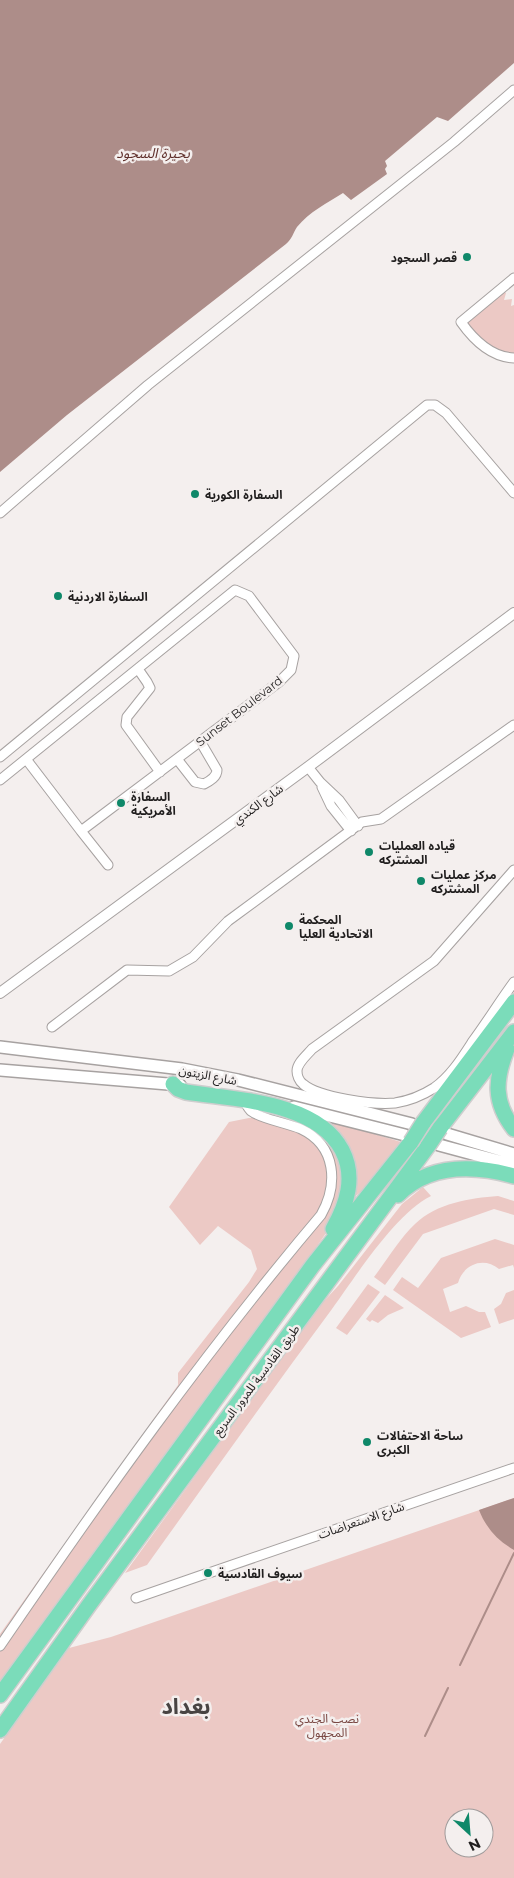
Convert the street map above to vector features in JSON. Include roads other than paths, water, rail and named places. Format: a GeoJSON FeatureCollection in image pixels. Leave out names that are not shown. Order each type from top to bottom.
{"type":"FeatureCollection","features":[{"type":"Feature","properties":{"kind":"highway","name":"طريق القادسية للمرور السريع"},"geometry":{"type":"LineString","coordinates":[[0,1694],[418,1124],[514,1002]]}},
{"type":"Feature","properties":{"kind":"highway","name":"طريق القادسية للمرور السريع"},"geometry":{"type":"LineString","coordinates":[[0,1730],[88,1605],[379,1213],[433,1145],[514,1032]]}},
{"type":"Feature","properties":{"kind":"highway"},"geometry":{"type":"LineString","coordinates":[[514,1032],[500,1068],[498,1092],[502,1108],[514,1129]]}},
{"type":"Feature","properties":{"kind":"highway"},"geometry":{"type":"LineString","coordinates":[[172,1084],[186,1092],[237,1097],[298,1114],[313,1120],[331,1134],[338,1143],[345,1156],[349,1170],[348,1195],[344,1208],[313,1266]]}},
{"type":"Feature","properties":{"kind":"highway"},"geometry":{"type":"LineString","coordinates":[[379,1213],[410,1185],[439,1171],[452,1168],[470,1168],[514,1176]]}},
{"type":"Feature","properties":{"kind":"main road","name":"شارع الزيتون"},"geometry":{"type":"LineString","coordinates":[[0,1047],[182,1069],[238,1080],[418,1124]]}},
{"type":"Feature","properties":{"kind":"main road","name":"شارع الزيتون"},"geometry":{"type":"LineString","coordinates":[[0,1070],[172,1084]]}},
{"type":"Feature","properties":{"kind":"main road"},"geometry":{"type":"LineString","coordinates":[[237,1097],[238,1080]]}},
{"type":"Feature","properties":{"kind":"main road","name":"شارع الزيتون"},"geometry":{"type":"LineString","coordinates":[[237,1097],[408,1139]]}},
{"type":"Feature","properties":{"kind":"main road"},"geometry":{"type":"LineString","coordinates":[[443,1131],[514,1154]]}},
{"type":"Feature","properties":{"kind":"main road"},"geometry":{"type":"LineString","coordinates":[[433,1145],[514,1165]]}},
{"type":"Feature","properties":{"kind":"street"},"geometry":{"type":"LineString","coordinates":[[0,512],[148,385],[454,142],[514,90]]}},
{"type":"Feature","properties":{"kind":"street"},"geometry":{"type":"LineString","coordinates":[[514,278],[461,322],[472,337],[488,350],[514,358]]}},
{"type":"Feature","properties":{"kind":"street"},"geometry":{"type":"LineString","coordinates":[[0,757],[427,404],[435,405],[446,413],[514,493]]}},
{"type":"Feature","properties":{"kind":"street","name":"Sunset Boulevard"},"geometry":{"type":"LineString","coordinates":[[0,780],[235,590],[249,596],[294,656],[291,670],[279,682],[81,831]]}},
{"type":"Feature","properties":{"kind":"street","name":"شارع الكندي"},"geometry":{"type":"LineString","coordinates":[[0,993],[308,768],[514,613]]}},
{"type":"Feature","properties":{"kind":"street"},"geometry":{"type":"LineString","coordinates":[[138,669],[148,682],[150,688],[127,717],[126,725],[160,772]]}},
{"type":"Feature","properties":{"kind":"street"},"geometry":{"type":"LineString","coordinates":[[52,1026],[127,970],[169,972],[193,957],[228,921],[362,822],[381,819],[514,725]]}},
{"type":"Feature","properties":{"kind":"street"},"geometry":{"type":"LineString","coordinates":[[177,759],[195,782],[204,784],[210,781],[216,775],[217,770],[200,742]]}},
{"type":"Feature","properties":{"kind":"street"},"geometry":{"type":"LineString","coordinates":[[26,760],[108,865]]}},
{"type":"Feature","properties":{"kind":"street"},"geometry":{"type":"LineString","coordinates":[[308,768],[320,782],[331,806],[354,828]]}},
{"type":"Feature","properties":{"kind":"street"},"geometry":{"type":"LineString","coordinates":[[514,870],[434,961],[312,1049],[298,1067],[297,1072],[300,1082],[320,1092],[362,1102],[397,1102],[419,1096],[433,1088],[456,1066],[514,982]]}},
{"type":"Feature","properties":{"kind":"street"},"geometry":{"type":"LineString","coordinates":[[0,1646],[66,1549],[206,1357],[321,1215],[328,1203],[332,1189],[332,1175],[329,1161],[323,1148],[302,1129],[253,1112],[237,1097]]}},
{"type":"Feature","properties":{"kind":"street","name":"شارع الاستعراضات"},"geometry":{"type":"LineString","coordinates":[[136,1598],[514,1468]]}},
{"type":"Feature","properties":{"kind":"water","name":"بحيرة السجود"},"geometry":{"type":"Polygon","coordinates":[[[0,0],[514,0],[514,63],[448,121],[437,117],[385,161],[387,174],[351,200],[343,193],[313,212],[297,227],[286,244],[67,415],[0,472],[0,0]]]}},
{"type":"Feature","properties":{"kind":"water"},"geometry":{"type":"Polygon","coordinates":[[[514,1498],[514,1550],[493,1533],[485,1523],[479,1510],[514,1498]]]}},
{"type":"Feature","properties":{"kind":"waterway"},"geometry":{"type":"LineString","coordinates":[[460,1665],[514,1553]]}},
{"type":"Feature","properties":{"kind":"waterway"},"geometry":{"type":"LineString","coordinates":[[425,1736],[448,1688]]}},
{"type":"Feature","properties":{"kind":"place","name":"قصر السجود"},"geometry":{"type":"Point","coordinates":[467,257]}},
{"type":"Feature","properties":{"kind":"place","name":"السفارة الكورية"},"geometry":{"type":"Point","coordinates":[195,494]}},
{"type":"Feature","properties":{"kind":"place","name":"السفارة الاردنية"},"geometry":{"type":"Point","coordinates":[58,596]}},
{"type":"Feature","properties":{"kind":"place","name":"السفارة الأمريكية"},"geometry":{"type":"Point","coordinates":[121,803]}},
{"type":"Feature","properties":{"kind":"place","name":"قياده العمليات المشتركه"},"geometry":{"type":"Point","coordinates":[369,852]}},
{"type":"Feature","properties":{"kind":"place","name":"مركز عمليات المشتركه"},"geometry":{"type":"Point","coordinates":[421,881]}},
{"type":"Feature","properties":{"kind":"place","name":"المحكمة الاتحادية العليا"},"geometry":{"type":"Point","coordinates":[289,926]}},
{"type":"Feature","properties":{"kind":"place","name":"ساحة الاحتفالات الكبرى"},"geometry":{"type":"Point","coordinates":[367,1442]}},
{"type":"Feature","properties":{"kind":"place","name":"سيوف القادسية"},"geometry":{"type":"Point","coordinates":[208,1573]}},
{"type":"Feature","properties":{"kind":"district","name":"بغداد"},"geometry":{"type":"Point","coordinates":[186,1706]}},
{"type":"Feature","properties":{"kind":"park label","name":"نصب الجندي المجهول"},"geometry":{"type":"Point","coordinates":[327,1725]}}]}
